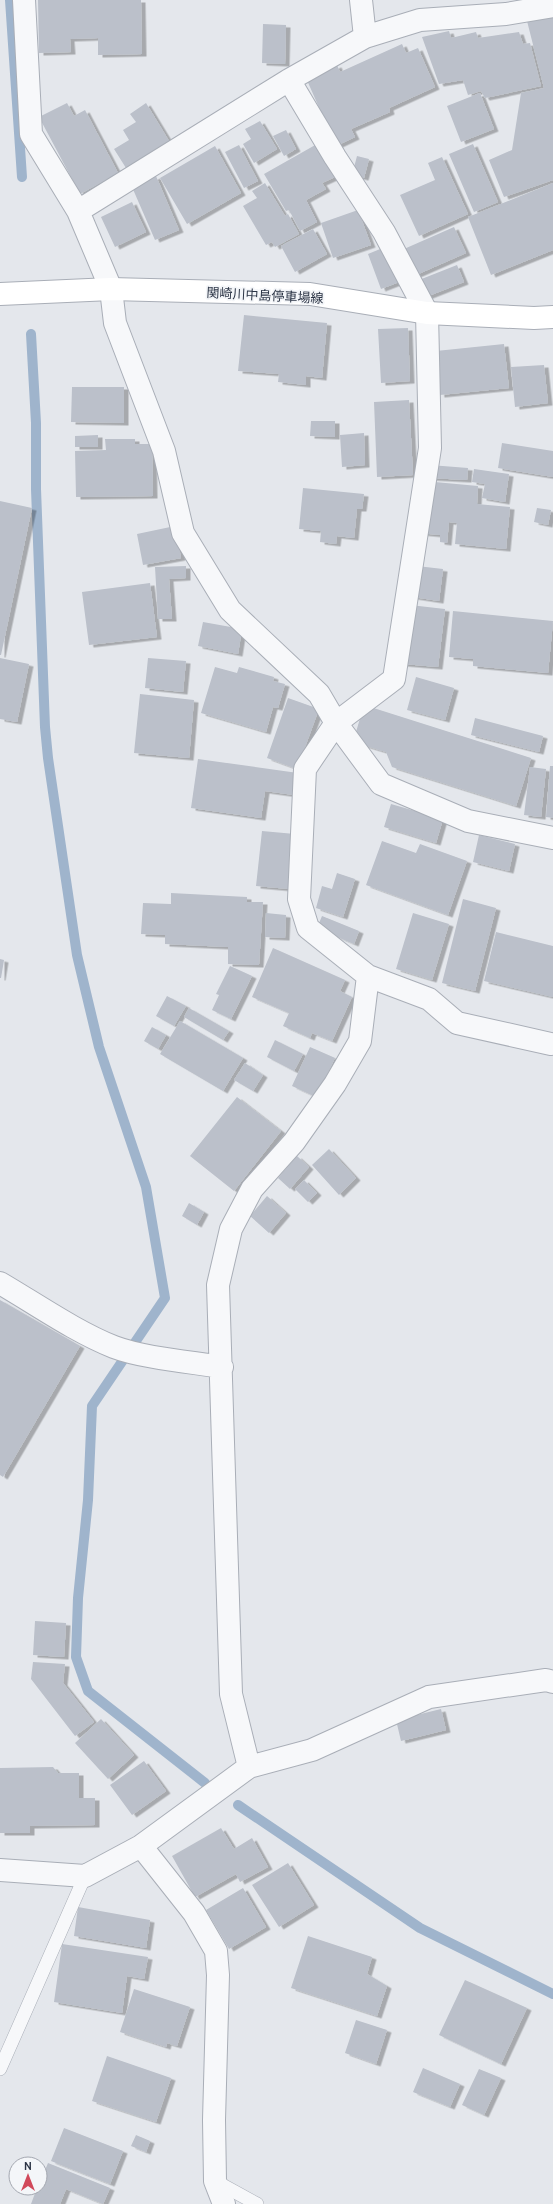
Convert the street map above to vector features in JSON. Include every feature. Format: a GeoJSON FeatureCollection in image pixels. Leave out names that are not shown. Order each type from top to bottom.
{"type":"FeatureCollection","features":[{"type":"Feature","properties":{"kind":"main road","name":"関崎川中島停車場線"},"geometry":{"type":"LineString","coordinates":[[0,294],[111,289],[310,294],[427,313],[534,318],[553,317]]}},
{"type":"Feature","properties":{"kind":"street"},"geometry":{"type":"LineString","coordinates":[[24,0],[31,134],[78,211],[111,289],[115,323],[164,451],[183,533],[230,610],[319,694],[336,723],[380,784],[468,821],[553,838]]}},
{"type":"Feature","properties":{"kind":"street"},"geometry":{"type":"LineString","coordinates":[[361,0],[365,37]]}},
{"type":"Feature","properties":{"kind":"street"},"geometry":{"type":"LineString","coordinates":[[78,211],[289,80],[365,37],[420,20],[506,14],[553,6]]}},
{"type":"Feature","properties":{"kind":"street"},"geometry":{"type":"LineString","coordinates":[[289,80],[335,157],[384,232],[427,313],[430,448],[394,679],[336,723],[305,769],[299,899],[308,928],[368,976],[429,999],[457,1023],[551,1044]]}},
{"type":"Feature","properties":{"kind":"street"},"geometry":{"type":"LineString","coordinates":[[249,1767],[232,1694],[218,1285],[231,1229],[252,1189],[294,1142],[336,1084],[360,1041],[368,976]]}},
{"type":"Feature","properties":{"kind":"street"},"geometry":{"type":"LineString","coordinates":[[0,1283],[58,1318],[114,1347],[137,1353],[222,1367]]}},
{"type":"Feature","properties":{"kind":"street"},"geometry":{"type":"LineString","coordinates":[[0,1870],[85,1876],[141,1846],[249,1767],[312,1750],[430,1697],[546,1680],[553,1682]]}},
{"type":"Feature","properties":{"kind":"street"},"geometry":{"type":"LineString","coordinates":[[141,1846],[194,1913],[216,1951],[218,1975],[214,2120],[215,2181],[224,2204]]}},
{"type":"Feature","properties":{"kind":"lane"},"geometry":{"type":"LineString","coordinates":[[0,2069],[85,1876]]}},
{"type":"Feature","properties":{"kind":"lane"},"geometry":{"type":"LineString","coordinates":[[215,2181],[257,2204]]}},
{"type":"Feature","properties":{"kind":"building"},"geometry":{"type":"Polygon","coordinates":[[[38,0],[141,0],[142,54],[98,55],[98,38],[70,39],[71,52],[39,53],[38,0]]]}},
{"type":"Feature","properties":{"kind":"building"},"geometry":{"type":"Polygon","coordinates":[[[553,16],[553,180],[504,197],[489,160],[512,150],[521,93],[544,88],[527,21],[553,16]]]}},
{"type":"Feature","properties":{"kind":"building"},"geometry":{"type":"Polygon","coordinates":[[[263,24],[286,25],[285,64],[262,63],[263,24]]]}},
{"type":"Feature","properties":{"kind":"building"},"geometry":{"type":"Polygon","coordinates":[[[449,31],[451,38],[476,32],[478,38],[519,32],[523,44],[530,43],[541,86],[485,98],[481,91],[468,95],[463,80],[439,84],[422,37],[449,31]]]}},
{"type":"Feature","properties":{"kind":"building"},"geometry":{"type":"Polygon","coordinates":[[[402,44],[406,53],[418,48],[435,87],[389,108],[390,112],[351,129],[355,137],[336,146],[306,78],[337,65],[340,72],[402,44]]]}},
{"type":"Feature","properties":{"kind":"building"},"geometry":{"type":"Polygon","coordinates":[[[480,93],[494,129],[461,142],[447,106],[480,93]]]}},
{"type":"Feature","properties":{"kind":"building"},"geometry":{"type":"Polygon","coordinates":[[[67,103],[74,116],[85,110],[118,173],[80,194],[39,117],[67,103]]]}},
{"type":"Feature","properties":{"kind":"building"},"geometry":{"type":"Polygon","coordinates":[[[146,103],[169,141],[126,168],[114,149],[129,140],[123,130],[136,122],[130,114],[146,103]]]}},
{"type":"Feature","properties":{"kind":"building"},"geometry":{"type":"Polygon","coordinates":[[[260,121],[277,149],[254,163],[243,144],[251,139],[245,129],[260,121]]]}},
{"type":"Feature","properties":{"kind":"building"},"geometry":{"type":"Polygon","coordinates":[[[286,130],[296,149],[284,156],[273,136],[286,130]]]}},
{"type":"Feature","properties":{"kind":"building"},"geometry":{"type":"Polygon","coordinates":[[[317,144],[335,177],[322,183],[326,189],[306,200],[317,222],[300,231],[289,210],[286,211],[264,174],[317,144]]]}},
{"type":"Feature","properties":{"kind":"building"},"geometry":{"type":"Polygon","coordinates":[[[473,144],[498,202],[474,212],[449,154],[473,144]]]}},
{"type":"Feature","properties":{"kind":"building"},"geometry":{"type":"Polygon","coordinates":[[[239,145],[258,181],[244,188],[225,152],[239,145]]]}},
{"type":"Feature","properties":{"kind":"building"},"geometry":{"type":"Polygon","coordinates":[[[215,146],[241,193],[187,224],[160,178],[215,146]]]}},
{"type":"Feature","properties":{"kind":"building"},"geometry":{"type":"Polygon","coordinates":[[[357,156],[369,159],[364,178],[352,175],[357,156]]]}},
{"type":"Feature","properties":{"kind":"building"},"geometry":{"type":"Polygon","coordinates":[[[442,157],[468,214],[419,236],[400,195],[435,180],[428,163],[442,157]]]}},
{"type":"Feature","properties":{"kind":"building"},"geometry":{"type":"Polygon","coordinates":[[[156,176],[179,230],[155,240],[132,187],[156,176]]]}},
{"type":"Feature","properties":{"kind":"building"},"geometry":{"type":"Polygon","coordinates":[[[265,183],[285,216],[288,214],[299,234],[275,247],[272,242],[266,245],[243,206],[257,198],[252,191],[265,183]]]}},
{"type":"Feature","properties":{"kind":"building"},"geometry":{"type":"Polygon","coordinates":[[[553,183],[553,250],[491,275],[468,217],[553,183]]]}},
{"type":"Feature","properties":{"kind":"building"},"geometry":{"type":"Polygon","coordinates":[[[132,202],[146,232],[115,247],[101,217],[132,202]]]}},
{"type":"Feature","properties":{"kind":"building"},"geometry":{"type":"Polygon","coordinates":[[[358,210],[371,245],[333,258],[321,223],[358,210]]]}},
{"type":"Feature","properties":{"kind":"building"},"geometry":{"type":"Polygon","coordinates":[[[454,227],[466,253],[416,275],[404,249],[454,227]]]}},
{"type":"Feature","properties":{"kind":"building"},"geometry":{"type":"Polygon","coordinates":[[[313,229],[327,254],[295,272],[281,246],[313,229]]]}},
{"type":"Feature","properties":{"kind":"building"},"geometry":{"type":"Polygon","coordinates":[[[385,247],[399,282],[381,289],[368,254],[385,247]]]}},
{"type":"Feature","properties":{"kind":"building"},"geometry":{"type":"Polygon","coordinates":[[[457,265],[464,282],[426,297],[419,280],[457,265]]]}},
{"type":"Feature","properties":{"kind":"building"},"geometry":{"type":"Polygon","coordinates":[[[244,315],[327,323],[322,378],[306,376],[306,385],[278,382],[279,374],[238,371],[244,315]]]}},
{"type":"Feature","properties":{"kind":"building"},"geometry":{"type":"Polygon","coordinates":[[[408,328],[410,381],[381,383],[378,329],[408,328]]]}},
{"type":"Feature","properties":{"kind":"building"},"geometry":{"type":"Polygon","coordinates":[[[504,344],[509,388],[440,395],[436,351],[504,344]]]}},
{"type":"Feature","properties":{"kind":"building"},"geometry":{"type":"Polygon","coordinates":[[[544,365],[548,403],[515,407],[511,367],[544,365]]]}},
{"type":"Feature","properties":{"kind":"building"},"geometry":{"type":"Polygon","coordinates":[[[72,387],[124,387],[124,423],[71,422],[72,387]]]}},
{"type":"Feature","properties":{"kind":"building"},"geometry":{"type":"Polygon","coordinates":[[[409,400],[413,475],[377,477],[374,402],[409,400]]]}},
{"type":"Feature","properties":{"kind":"building"},"geometry":{"type":"Polygon","coordinates":[[[311,421],[335,421],[335,437],[310,436],[311,421]]]}},
{"type":"Feature","properties":{"kind":"building"},"geometry":{"type":"Polygon","coordinates":[[[364,433],[365,465],[342,467],[340,435],[364,433]]]}},
{"type":"Feature","properties":{"kind":"building"},"geometry":{"type":"Polygon","coordinates":[[[98,435],[98,447],[75,447],[75,436],[98,435]]]}},
{"type":"Feature","properties":{"kind":"building"},"geometry":{"type":"Polygon","coordinates":[[[105,439],[135,439],[135,444],[152,444],[153,496],[76,497],[75,451],[106,450],[105,439]]]}},
{"type":"Feature","properties":{"kind":"building"},"geometry":{"type":"Polygon","coordinates":[[[502,443],[553,451],[553,477],[498,468],[502,443]]]}},
{"type":"Feature","properties":{"kind":"building"},"geometry":{"type":"Polygon","coordinates":[[[430,465],[468,468],[467,480],[429,478],[430,465]]]}},
{"type":"Feature","properties":{"kind":"building"},"geometry":{"type":"Polygon","coordinates":[[[474,469],[509,474],[505,502],[482,498],[485,484],[472,482],[474,469]]]}},
{"type":"Feature","properties":{"kind":"building"},"geometry":{"type":"Polygon","coordinates":[[[424,481],[478,486],[477,504],[510,507],[506,549],[455,544],[457,523],[449,522],[447,543],[440,542],[440,535],[419,533],[424,481]]]}},
{"type":"Feature","properties":{"kind":"building"},"geometry":{"type":"Polygon","coordinates":[[[303,488],[364,494],[362,509],[357,509],[354,538],[337,536],[336,544],[320,542],[321,531],[299,529],[303,488]]]}},
{"type":"Feature","properties":{"kind":"building"},"geometry":{"type":"Polygon","coordinates":[[[0,501],[32,508],[1,655],[0,655],[0,501]]]}},
{"type":"Feature","properties":{"kind":"building"},"geometry":{"type":"Polygon","coordinates":[[[537,508],[551,510],[548,525],[534,522],[537,508]]]}},
{"type":"Feature","properties":{"kind":"building"},"geometry":{"type":"Polygon","coordinates":[[[175,526],[181,558],[143,565],[137,534],[175,526]]]}},
{"type":"Feature","properties":{"kind":"building"},"geometry":{"type":"Polygon","coordinates":[[[186,566],[186,578],[169,579],[172,619],[158,619],[155,567],[186,566]]]}},
{"type":"Feature","properties":{"kind":"building"},"geometry":{"type":"Polygon","coordinates":[[[417,566],[443,569],[439,601],[413,597],[417,566]]]}},
{"type":"Feature","properties":{"kind":"building"},"geometry":{"type":"Polygon","coordinates":[[[150,583],[157,637],[89,645],[82,592],[150,583]]]}},
{"type":"Feature","properties":{"kind":"building"},"geometry":{"type":"Polygon","coordinates":[[[410,605],[445,609],[438,667],[403,664],[410,605]]]}},
{"type":"Feature","properties":{"kind":"building"},"geometry":{"type":"Polygon","coordinates":[[[453,611],[553,621],[548,673],[473,666],[473,659],[449,657],[453,611]]]}},
{"type":"Feature","properties":{"kind":"building"},"geometry":{"type":"Polygon","coordinates":[[[203,622],[242,629],[238,654],[198,646],[203,622]]]}},
{"type":"Feature","properties":{"kind":"building"},"geometry":{"type":"Polygon","coordinates":[[[0,658],[29,664],[17,722],[0,719],[0,658]]]}},
{"type":"Feature","properties":{"kind":"building"},"geometry":{"type":"Polygon","coordinates":[[[148,658],[186,661],[183,692],[145,688],[148,658]]]}},
{"type":"Feature","properties":{"kind":"building"},"geometry":{"type":"Polygon","coordinates":[[[215,667],[237,673],[239,667],[274,677],[273,681],[285,684],[278,708],[273,707],[266,732],[201,713],[215,667]]]}},
{"type":"Feature","properties":{"kind":"building"},"geometry":{"type":"Polygon","coordinates":[[[416,677],[454,688],[445,720],[407,710],[416,677]]]}},
{"type":"Feature","properties":{"kind":"building"},"geometry":{"type":"Polygon","coordinates":[[[140,694],[194,700],[189,758],[134,753],[140,694]]]}},
{"type":"Feature","properties":{"kind":"building"},"geometry":{"type":"Polygon","coordinates":[[[288,698],[319,709],[297,769],[267,758],[288,698]]]}},
{"type":"Feature","properties":{"kind":"building"},"geometry":{"type":"Polygon","coordinates":[[[364,705],[531,758],[516,806],[392,767],[386,752],[353,742],[364,705]]]}},
{"type":"Feature","properties":{"kind":"building"},"geometry":{"type":"Polygon","coordinates":[[[475,718],[543,736],[539,752],[471,735],[475,718]]]}},
{"type":"Feature","properties":{"kind":"building"},"geometry":{"type":"Polygon","coordinates":[[[198,759],[298,773],[294,795],[265,791],[261,818],[191,808],[198,759]]]}},
{"type":"Feature","properties":{"kind":"building"},"geometry":{"type":"Polygon","coordinates":[[[550,766],[553,766],[553,818],[546,817],[550,766]]]}},
{"type":"Feature","properties":{"kind":"building"},"geometry":{"type":"Polygon","coordinates":[[[530,767],[546,769],[541,817],[524,815],[530,767]]]}},
{"type":"Feature","properties":{"kind":"building"},"geometry":{"type":"Polygon","coordinates":[[[391,804],[443,819],[436,843],[384,827],[391,804]]]}},
{"type":"Feature","properties":{"kind":"building"},"geometry":{"type":"Polygon","coordinates":[[[262,831],[295,834],[289,889],[256,886],[262,831]]]}},
{"type":"Feature","properties":{"kind":"building"},"geometry":{"type":"Polygon","coordinates":[[[479,835],[515,844],[509,871],[473,862],[479,835]]]}},
{"type":"Feature","properties":{"kind":"building"},"geometry":{"type":"Polygon","coordinates":[[[382,841],[416,853],[420,844],[467,861],[448,915],[366,885],[382,841]]]}},
{"type":"Feature","properties":{"kind":"building"},"geometry":{"type":"Polygon","coordinates":[[[337,873],[355,879],[343,917],[316,908],[322,886],[332,889],[337,873]]]}},
{"type":"Feature","properties":{"kind":"building"},"geometry":{"type":"Polygon","coordinates":[[[171,893],[247,897],[247,902],[263,902],[259,965],[228,964],[228,947],[165,944],[165,935],[141,934],[143,903],[171,904],[171,893]]]}},
{"type":"Feature","properties":{"kind":"building"},"geometry":{"type":"Polygon","coordinates":[[[463,899],[496,908],[475,991],[442,983],[463,899]]]}},
{"type":"Feature","properties":{"kind":"building"},"geometry":{"type":"Polygon","coordinates":[[[266,913],[286,915],[285,938],[265,937],[266,913]]]}},
{"type":"Feature","properties":{"kind":"building"},"geometry":{"type":"Polygon","coordinates":[[[413,913],[449,924],[432,980],[396,969],[413,913]]]}},
{"type":"Feature","properties":{"kind":"building"},"geometry":{"type":"Polygon","coordinates":[[[322,916],[359,931],[354,944],[317,928],[322,916]]]}},
{"type":"Feature","properties":{"kind":"building"},"geometry":{"type":"Polygon","coordinates":[[[496,932],[553,946],[553,997],[484,981],[496,932]]]}},
{"type":"Feature","properties":{"kind":"building"},"geometry":{"type":"Polygon","coordinates":[[[273,948],[345,980],[340,991],[352,997],[332,1041],[312,1033],[310,1038],[283,1026],[289,1013],[252,997],[273,948]]]}},
{"type":"Feature","properties":{"kind":"building"},"geometry":{"type":"Polygon","coordinates":[[[0,959],[4,960],[1,978],[0,978],[0,959]]]}},
{"type":"Feature","properties":{"kind":"building"},"geometry":{"type":"Polygon","coordinates":[[[230,966],[252,976],[231,1019],[212,1010],[219,995],[216,994],[230,966]]]}},
{"type":"Feature","properties":{"kind":"building"},"geometry":{"type":"Polygon","coordinates":[[[167,996],[186,1006],[174,1026],[156,1016],[167,996]]]}},
{"type":"Feature","properties":{"kind":"building"},"geometry":{"type":"Polygon","coordinates":[[[189,1008],[229,1031],[223,1040],[184,1017],[189,1008]]]}},
{"type":"Feature","properties":{"kind":"building"},"geometry":{"type":"Polygon","coordinates":[[[180,1021],[243,1058],[223,1091],[160,1054],[180,1021]]]}},
{"type":"Feature","properties":{"kind":"building"},"geometry":{"type":"Polygon","coordinates":[[[152,1027],[166,1035],[158,1049],[144,1041],[152,1027]]]}},
{"type":"Feature","properties":{"kind":"building"},"geometry":{"type":"Polygon","coordinates":[[[275,1040],[303,1054],[294,1071],[267,1057],[275,1040]]]}},
{"type":"Feature","properties":{"kind":"building"},"geometry":{"type":"Polygon","coordinates":[[[310,1047],[335,1058],[316,1097],[292,1086],[310,1047]]]}},
{"type":"Feature","properties":{"kind":"building"},"geometry":{"type":"Polygon","coordinates":[[[245,1063],[263,1075],[253,1091],[234,1080],[245,1063]]]}},
{"type":"Feature","properties":{"kind":"building"},"geometry":{"type":"Polygon","coordinates":[[[237,1097],[281,1131],[234,1191],[190,1156],[237,1097]]]}},
{"type":"Feature","properties":{"kind":"building"},"geometry":{"type":"Polygon","coordinates":[[[329,1149],[356,1178],[339,1195],[312,1165],[329,1149]]]}},
{"type":"Feature","properties":{"kind":"building"},"geometry":{"type":"Polygon","coordinates":[[[297,1156],[309,1167],[290,1189],[278,1178],[297,1156]]]}},
{"type":"Feature","properties":{"kind":"building"},"geometry":{"type":"Polygon","coordinates":[[[304,1180],[317,1193],[308,1202],[295,1189],[304,1180]]]}},
{"type":"Feature","properties":{"kind":"building"},"geometry":{"type":"Polygon","coordinates":[[[267,1196],[286,1213],[269,1233],[250,1216],[267,1196]]]}},
{"type":"Feature","properties":{"kind":"building"},"geometry":{"type":"Polygon","coordinates":[[[189,1203],[204,1212],[197,1225],[182,1216],[189,1203]]]}},
{"type":"Feature","properties":{"kind":"building"},"geometry":{"type":"Polygon","coordinates":[[[0,1300],[80,1346],[3,1477],[0,1475],[0,1300]]]}},
{"type":"Feature","properties":{"kind":"building"},"geometry":{"type":"Polygon","coordinates":[[[35,1621],[66,1623],[64,1657],[33,1655],[35,1621]]]}},
{"type":"Feature","properties":{"kind":"building"},"geometry":{"type":"Polygon","coordinates":[[[33,1662],[65,1664],[63,1683],[94,1722],[75,1736],[31,1679],[33,1662]]]}},
{"type":"Feature","properties":{"kind":"building"},"geometry":{"type":"Polygon","coordinates":[[[441,1709],[446,1730],[401,1741],[396,1720],[441,1709]]]}},
{"type":"Feature","properties":{"kind":"building"},"geometry":{"type":"Polygon","coordinates":[[[101,1719],[134,1755],[108,1779],[75,1743],[101,1719]]]}},
{"type":"Feature","properties":{"kind":"building"},"geometry":{"type":"Polygon","coordinates":[[[144,1761],[166,1791],[132,1815],[110,1785],[144,1761]]]}},
{"type":"Feature","properties":{"kind":"building"},"geometry":{"type":"Polygon","coordinates":[[[53,1767],[58,1773],[79,1773],[79,1798],[95,1798],[95,1825],[30,1826],[30,1833],[0,1833],[0,1768],[53,1767]]]}},
{"type":"Feature","properties":{"kind":"building"},"geometry":{"type":"Polygon","coordinates":[[[221,1828],[234,1849],[252,1838],[268,1867],[240,1882],[236,1874],[195,1897],[172,1856],[221,1828]]]}},
{"type":"Feature","properties":{"kind":"building"},"geometry":{"type":"Polygon","coordinates":[[[288,1863],[314,1905],[279,1927],[252,1885],[288,1863]]]}},
{"type":"Feature","properties":{"kind":"building"},"geometry":{"type":"Polygon","coordinates":[[[243,1888],[266,1927],[229,1949],[206,1910],[243,1888]]]}},
{"type":"Feature","properties":{"kind":"building"},"geometry":{"type":"Polygon","coordinates":[[[78,1907],[150,1920],[146,1948],[74,1936],[78,1907]]]}},
{"type":"Feature","properties":{"kind":"building"},"geometry":{"type":"Polygon","coordinates":[[[308,1936],[372,1957],[367,1974],[387,1986],[377,2016],[291,1988],[308,1936]]]}},
{"type":"Feature","properties":{"kind":"building"},"geometry":{"type":"Polygon","coordinates":[[[62,1944],[148,1957],[144,1979],[127,1976],[122,2013],[54,2002],[62,1944]]]}},
{"type":"Feature","properties":{"kind":"building"},"geometry":{"type":"Polygon","coordinates":[[[465,1980],[527,2008],[501,2064],[439,2035],[465,1980]]]}},
{"type":"Feature","properties":{"kind":"building"},"geometry":{"type":"Polygon","coordinates":[[[134,1989],[190,2007],[177,2046],[167,2043],[166,2047],[120,2032],[134,1989]]]}},
{"type":"Feature","properties":{"kind":"building"},"geometry":{"type":"Polygon","coordinates":[[[356,2020],[387,2030],[376,2064],[345,2053],[356,2020]]]}},
{"type":"Feature","properties":{"kind":"building"},"geometry":{"type":"Polygon","coordinates":[[[107,2056],[171,2078],[156,2122],[92,2101],[107,2056]]]}},
{"type":"Feature","properties":{"kind":"building"},"geometry":{"type":"Polygon","coordinates":[[[423,2068],[460,2084],[450,2107],[413,2092],[423,2068]]]}},
{"type":"Feature","properties":{"kind":"building"},"geometry":{"type":"Polygon","coordinates":[[[479,2069],[501,2078],[484,2115],[462,2105],[479,2069]]]}},
{"type":"Feature","properties":{"kind":"building"},"geometry":{"type":"Polygon","coordinates":[[[64,2128],[123,2151],[110,2184],[51,2161],[64,2128]]]}},
{"type":"Feature","properties":{"kind":"building"},"geometry":{"type":"Polygon","coordinates":[[[136,2135],[150,2141],[146,2152],[131,2146],[136,2135]]]}},
{"type":"Feature","properties":{"kind":"building"},"geometry":{"type":"Polygon","coordinates":[[[48,2163],[110,2188],[103,2204],[66,2189],[60,2204],[31,2204],[34,2196],[48,2196],[48,2163]]]}},
{"type":"Feature","properties":{"kind":"waterway"},"geometry":{"type":"LineString","coordinates":[[10,0],[22,177]]}},
{"type":"Feature","properties":{"kind":"waterway"},"geometry":{"type":"LineString","coordinates":[[31,334],[36,423],[36,489],[45,727],[48,758],[77,955],[99,1047],[146,1187],[165,1298],[92,1406],[88,1500],[78,1598],[76,1657],[88,1691],[205,1783]]}},
{"type":"Feature","properties":{"kind":"waterway"},"geometry":{"type":"LineString","coordinates":[[238,1805],[420,1928],[553,1994]]}}]}
